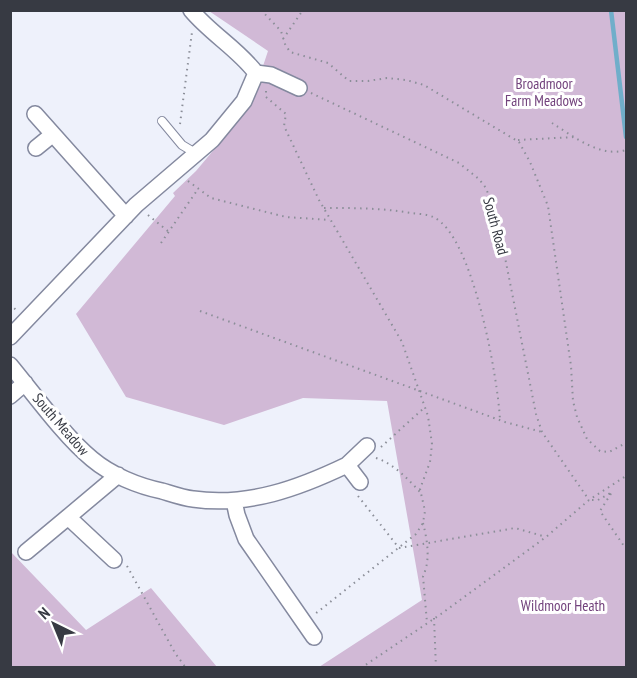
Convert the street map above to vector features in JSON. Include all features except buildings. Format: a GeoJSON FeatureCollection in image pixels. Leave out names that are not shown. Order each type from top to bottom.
{"type":"FeatureCollection","features":[{"type":"Feature","properties":{"kind":"street"},"geometry":{"type":"LineString","coordinates":[[193,12],[215,36],[261,74],[299,88]]}},
{"type":"Feature","properties":{"kind":"street"},"geometry":{"type":"LineString","coordinates":[[10,337],[131,211],[212,140],[244,101],[261,74]]}},
{"type":"Feature","properties":{"kind":"street"},"geometry":{"type":"LineString","coordinates":[[34,114],[52,135],[131,211]]}},
{"type":"Feature","properties":{"kind":"street"},"geometry":{"type":"LineString","coordinates":[[36,147],[52,135]]}},
{"type":"Feature","properties":{"kind":"street","name":"South Meadow"},"geometry":{"type":"LineString","coordinates":[[10,366],[92,460],[146,487],[193,499],[234,501],[272,494],[314,480],[347,465],[372,450]]}},
{"type":"Feature","properties":{"kind":"street","name":"South Meadow"},"geometry":{"type":"LineString","coordinates":[[10,396],[25,383]]}},
{"type":"Feature","properties":{"kind":"street"},"geometry":{"type":"LineString","coordinates":[[347,465],[360,482]]}},
{"type":"Feature","properties":{"kind":"street"},"geometry":{"type":"LineString","coordinates":[[26,552],[118,475]]}},
{"type":"Feature","properties":{"kind":"street"},"geometry":{"type":"LineString","coordinates":[[234,501],[246,539],[314,637]]}},
{"type":"Feature","properties":{"kind":"street"},"geometry":{"type":"LineString","coordinates":[[68,517],[118,560]]}},
{"type":"Feature","properties":{"kind":"lane"},"geometry":{"type":"LineString","coordinates":[[162,121],[178,141],[196,154]]}},
{"type":"Feature","properties":{"kind":"path"},"geometry":{"type":"LineString","coordinates":[[261,10],[281,31],[290,52],[328,63],[350,81],[387,78],[424,85],[517,140],[530,162],[548,206],[577,417],[587,439],[600,451],[609,452],[627,443]]}},
{"type":"Feature","properties":{"kind":"path"},"geometry":{"type":"LineString","coordinates":[[283,39],[303,10]]}},
{"type":"Feature","properties":{"kind":"path"},"geometry":{"type":"LineString","coordinates":[[178,141],[193,12]]}},
{"type":"Feature","properties":{"kind":"path"},"geometry":{"type":"LineString","coordinates":[[261,74],[266,97],[286,114],[284,126],[324,208],[402,342],[425,406],[432,444],[430,462],[420,489],[425,511],[423,523],[428,544],[423,576],[427,623]]}},
{"type":"Feature","properties":{"kind":"path","name":"South Road"},"geometry":{"type":"LineString","coordinates":[[299,88],[459,163],[479,179],[486,188],[498,222],[536,414],[542,432],[589,500]]}},
{"type":"Feature","properties":{"kind":"path"},"geometry":{"type":"LineString","coordinates":[[552,123],[596,148],[627,150]]}},
{"type":"Feature","properties":{"kind":"path"},"geometry":{"type":"LineString","coordinates":[[517,140],[575,137]]}},
{"type":"Feature","properties":{"kind":"path"},"geometry":{"type":"LineString","coordinates":[[177,171],[211,198],[286,218],[331,220]]}},
{"type":"Feature","properties":{"kind":"path"},"geometry":{"type":"LineString","coordinates":[[161,243],[198,189]]}},
{"type":"Feature","properties":{"kind":"path"},"geometry":{"type":"LineString","coordinates":[[324,208],[380,208],[434,217],[454,236],[474,282],[499,396],[500,420]]}},
{"type":"Feature","properties":{"kind":"path"},"geometry":{"type":"LineString","coordinates":[[131,211],[169,232]]}},
{"type":"Feature","properties":{"kind":"path"},"geometry":{"type":"LineString","coordinates":[[200,311],[500,420],[542,432]]}},
{"type":"Feature","properties":{"kind":"path"},"geometry":{"type":"LineString","coordinates":[[421,494],[400,471],[372,450],[425,406]]}},
{"type":"Feature","properties":{"kind":"path"},"geometry":{"type":"LineString","coordinates":[[361,668],[546,537],[589,500],[627,476]]}},
{"type":"Feature","properties":{"kind":"path"},"geometry":{"type":"LineString","coordinates":[[360,482],[352,489],[399,548]]}},
{"type":"Feature","properties":{"kind":"path"},"geometry":{"type":"LineString","coordinates":[[589,500],[598,500],[612,492],[600,511],[627,549]]}},
{"type":"Feature","properties":{"kind":"path"},"geometry":{"type":"LineString","coordinates":[[304,623],[416,534],[423,523]]}},
{"type":"Feature","properties":{"kind":"path"},"geometry":{"type":"LineString","coordinates":[[399,548],[514,528],[546,537]]}},
{"type":"Feature","properties":{"kind":"path"},"geometry":{"type":"LineString","coordinates":[[118,560],[186,668]]}},
{"type":"Feature","properties":{"kind":"path"},"geometry":{"type":"LineString","coordinates":[[434,618],[436,668]]}},
{"type":"Feature","properties":{"kind":"green space"},"geometry":{"type":"Polygon","coordinates":[[[209,11],[626,11],[626,667],[319,667],[422,600],[387,401],[303,398],[224,425],[126,397],[76,314],[175,196],[173,193],[196,171],[249,108],[268,51],[209,11]]]}},
{"type":"Feature","properties":{"kind":"green space"},"geometry":{"type":"Polygon","coordinates":[[[10,551],[86,630],[151,588],[217,667],[11,667],[10,551]]]}},
{"type":"Feature","properties":{"kind":"waterway"},"geometry":{"type":"LineString","coordinates":[[611,10],[626,137]]}},
{"type":"Feature","properties":{"kind":"park label","name":"Broadmoor Farm Meadows"},"geometry":{"type":"Point","coordinates":[544,92]}},
{"type":"Feature","properties":{"kind":"park label","name":"Wildmoor Heath"},"geometry":{"type":"Point","coordinates":[563,605]}}]}
